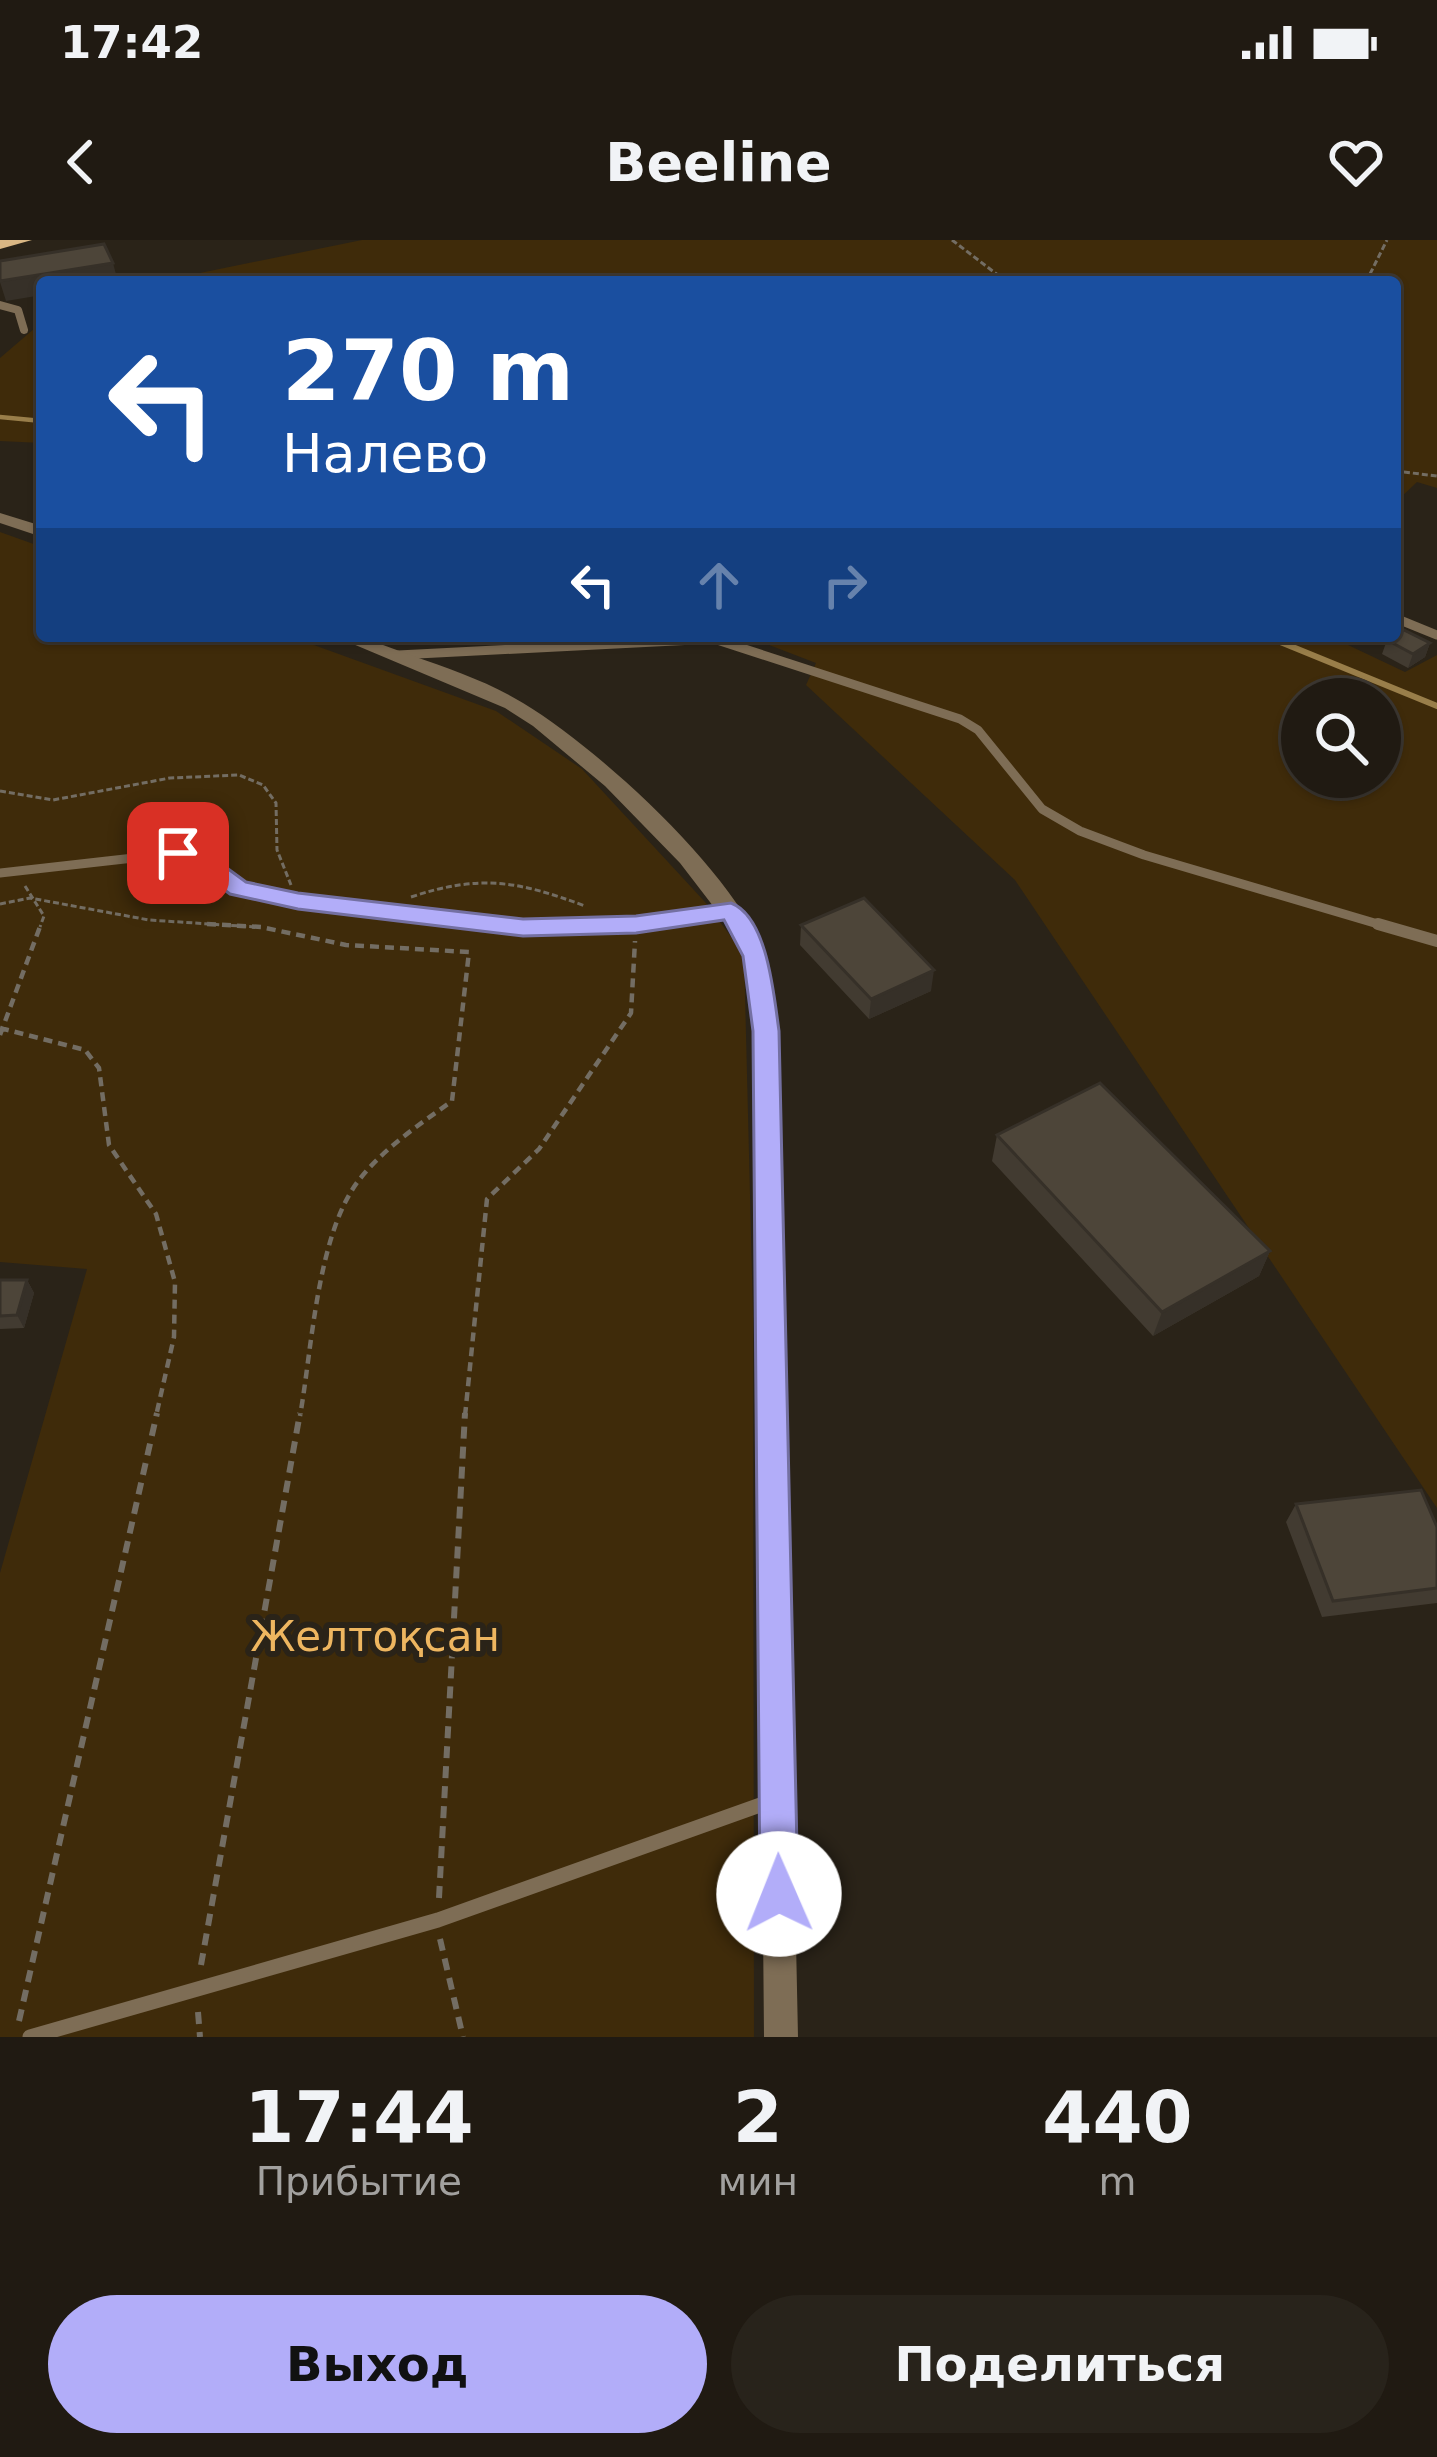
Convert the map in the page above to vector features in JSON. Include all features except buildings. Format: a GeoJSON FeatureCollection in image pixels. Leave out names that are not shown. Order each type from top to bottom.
{"type":"FeatureCollection","features":[{"type":"Feature","properties":{"kind":"main road"},"geometry":{"type":"LineString","coordinates":[[0,244],[24,240]]}},
{"type":"Feature","properties":{"kind":"street"},"geometry":{"type":"LineString","coordinates":[[0,518],[36,530]]}},
{"type":"Feature","properties":{"kind":"street"},"geometry":{"type":"LineString","coordinates":[[358,642],[512,704],[572,744],[647,816],[731,911],[756,956],[766,1031],[781,2037]]}},
{"type":"Feature","properties":{"kind":"lane"},"geometry":{"type":"LineString","coordinates":[[1,303],[18,310],[24,331]]}},
{"type":"Feature","properties":{"kind":"lane"},"geometry":{"type":"LineString","coordinates":[[1401,620],[1437,635]]}},
{"type":"Feature","properties":{"kind":"lane"},"geometry":{"type":"LineString","coordinates":[[390,655],[653,642]]}},
{"type":"Feature","properties":{"kind":"lane"},"geometry":{"type":"LineString","coordinates":[[723,642],[960,718],[978,730],[1042,809],[1080,830],[1144,855],[1437,940]]}},
{"type":"Feature","properties":{"kind":"lane"},"geometry":{"type":"LineString","coordinates":[[0,873],[178,853],[204,862],[238,888],[298,901],[523,928],[636,924],[731,911]]}},
{"type":"Feature","properties":{"kind":"lane"},"geometry":{"type":"LineString","coordinates":[[30,2037],[438,1920],[778,1798]]}},
{"type":"Feature","properties":{"kind":"path"},"geometry":{"type":"LineString","coordinates":[[952,240],[999,276]]}},
{"type":"Feature","properties":{"kind":"path"},"geometry":{"type":"LineString","coordinates":[[1369,276],[1387,240]]}},
{"type":"Feature","properties":{"kind":"path"},"geometry":{"type":"LineString","coordinates":[[1401,472],[1437,476]]}},
{"type":"Feature","properties":{"kind":"path"},"geometry":{"type":"LineString","coordinates":[[0,791],[53,800],[170,778],[239,775],[263,785],[276,802],[277,850],[298,901]]}},
{"type":"Feature","properties":{"kind":"path"},"geometry":{"type":"LineString","coordinates":[[15,2037],[174,1337],[175,1282],[156,1214],[110,1145],[99,1068],[85,1050],[1,1031],[44,916],[17,871]]}},
{"type":"Feature","properties":{"kind":"path"},"geometry":{"type":"LineString","coordinates":[[375,911],[476,879],[515,880],[596,910]]}},
{"type":"Feature","properties":{"kind":"path"},"geometry":{"type":"LineString","coordinates":[[0,904],[30,898],[149,920],[261,927],[346,945],[469,952],[452,1101],[401,1138],[357,1182],[331,1241],[196,1991],[200,2037]]}},
{"type":"Feature","properties":{"kind":"path"},"geometry":{"type":"LineString","coordinates":[[463,2037],[464,2017],[445,1973],[438,1920],[458,1486],[487,1199],[539,1149],[631,1013],[636,924]]}},
{"type":"Feature","properties":{"kind":"green space"},"geometry":{"type":"Polygon","coordinates":[[[362,240],[1437,240],[1437,488],[1417,482],[1401,497],[1401,276],[185,276],[362,240]]]}},
{"type":"Feature","properties":{"kind":"green space"},"geometry":{"type":"Polygon","coordinates":[[[36,327],[36,443],[0,441],[0,358],[36,327]]]}},
{"type":"Feature","properties":{"kind":"green space","name":"Желтоқсан"},"geometry":{"type":"Polygon","coordinates":[[[0,532],[36,545],[36,642],[306,642],[496,711],[582,769],[705,902],[744,954],[753,1315],[754,2037],[0,2037],[0,1573],[87,1269],[0,1262],[0,532]]]}},
{"type":"Feature","properties":{"kind":"green space"},"geometry":{"type":"Polygon","coordinates":[[[762,642],[1342,642],[1405,672],[1437,655],[1437,1508],[1015,880],[806,685],[816,663],[762,642]]]}},
{"type":"Feature","properties":{"kind":"waterway"},"geometry":{"type":"LineString","coordinates":[[0,417],[36,420]]}},
{"type":"Feature","properties":{"kind":"waterway"},"geometry":{"type":"LineString","coordinates":[[1281,642],[1437,706]]}},
{"type":"Feature","properties":{"kind":"route"},"geometry":{"type":"LineString","coordinates":[[178,853],[204,862],[238,888],[298,901],[523,928],[636,924],[731,911],[756,956],[766,1031],[779,1894]]}}]}
